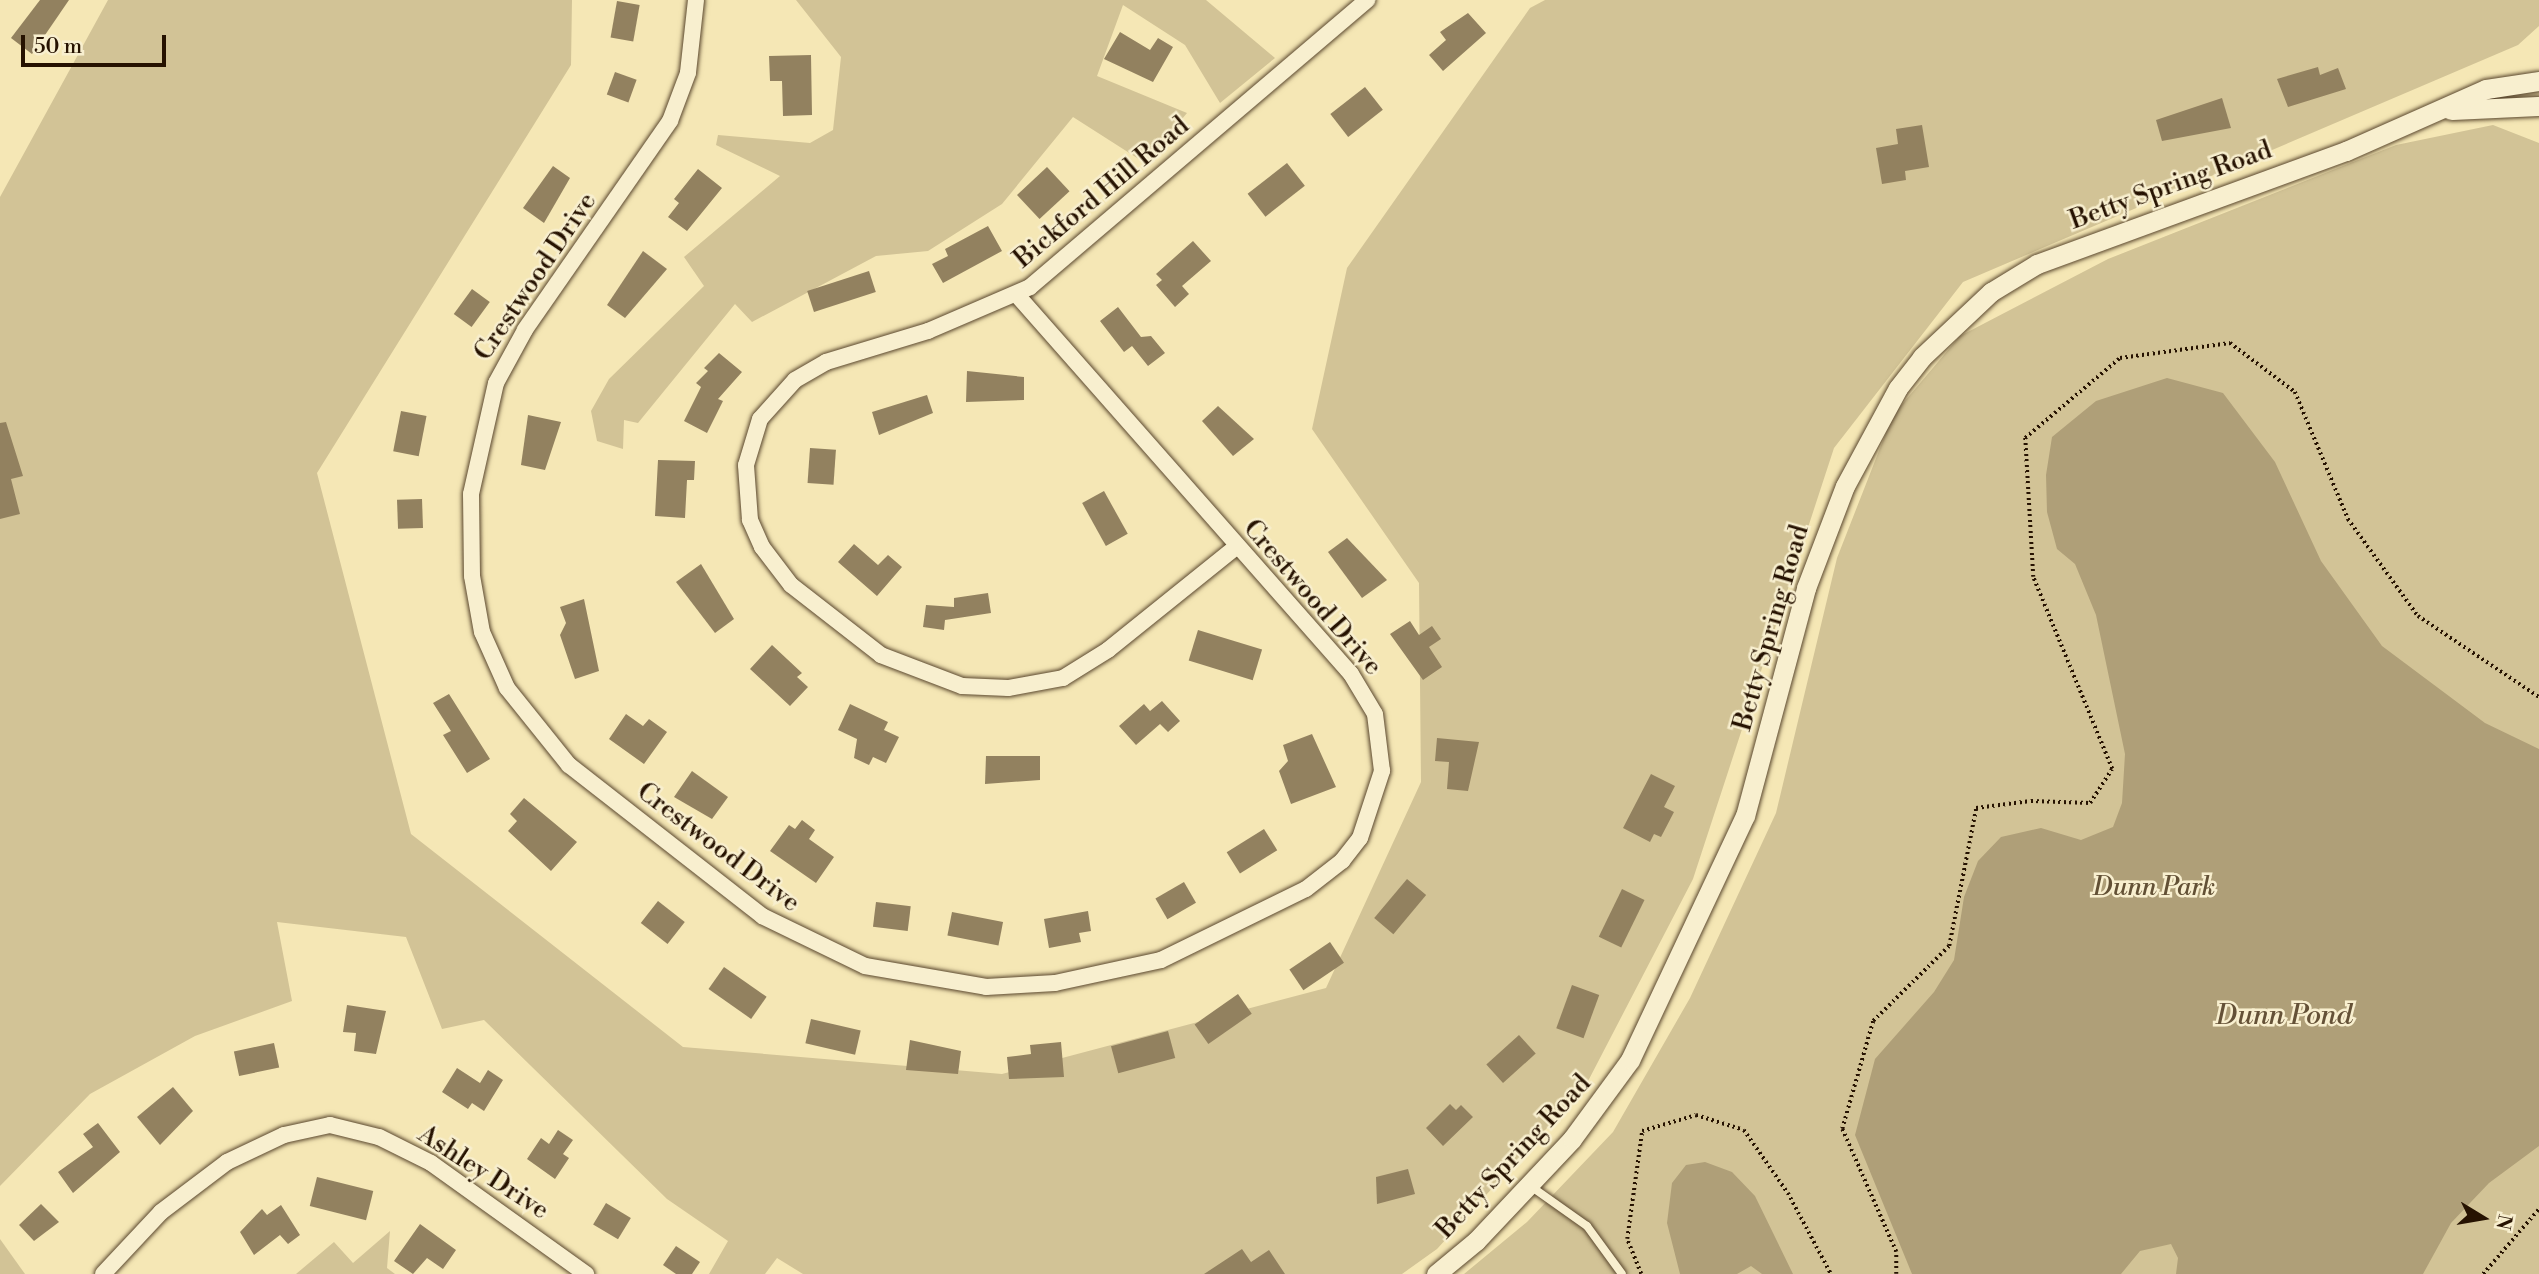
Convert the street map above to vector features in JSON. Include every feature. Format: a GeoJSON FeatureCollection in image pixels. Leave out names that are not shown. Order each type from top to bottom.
{"type":"FeatureCollection","features":[{"type":"Feature","properties":{"kind":"street","name":"Crestwood Drive"},"geometry":{"type":"LineString","coordinates":[[696,0],[685,89],[662,137],[504,365],[485,418],[473,475],[471,576],[482,632],[507,688],[569,765],[762,916],[865,967],[949,984],[1021,987],[1161,960],[1279,903],[1331,871],[1360,838],[1380,785],[1380,732],[1368,700],[1310,624],[1236,547],[1017,295]]}},
{"type":"Feature","properties":{"kind":"street","name":"Bickford Hill Road"},"geometry":{"type":"LineString","coordinates":[[1236,547],[1079,670],[1051,682],[1007,688],[948,684],[901,666],[841,629],[786,579],[755,533],[744,492],[749,451],[769,404],[795,380],[826,362],[910,338],[1017,295],[1367,0]]}},
{"type":"Feature","properties":{"kind":"street","name":"Betty Spring Road"},"geometry":{"type":"LineString","coordinates":[[1436,1274],[1529,1185],[1622,1075],[1706,904],[1745,816],[1824,538],[1868,441],[1922,357],[1991,292],[2037,264],[2346,151],[2426,113],[2486,89],[2539,81]]}},
{"type":"Feature","properties":{"kind":"street","name":"Betty Spring Road"},"geometry":{"type":"LineString","coordinates":[[2426,113],[2539,106]]}},
{"type":"Feature","properties":{"kind":"street","name":"Ashley Drive"},"geometry":{"type":"LineString","coordinates":[[103,1274],[161,1212],[218,1168],[284,1135],[330,1125],[379,1138],[430,1163],[586,1274]]}},
{"type":"Feature","properties":{"kind":"lane"},"geometry":{"type":"LineString","coordinates":[[1529,1185],[1587,1226],[1622,1274]]}},
{"type":"Feature","properties":{"kind":"path"},"geometry":{"type":"LineString","coordinates":[[1896,1274],[1896,1252],[1842,1129],[1872,1021],[1949,946],[1976,808],[2031,801],[2090,803],[2112,769],[2033,577],[2025,438],[2120,358],[2230,343],[2295,392],[2348,519],[2418,616],[2539,697]]}},
{"type":"Feature","properties":{"kind":"path"},"geometry":{"type":"LineString","coordinates":[[1641,1274],[1627,1239],[1642,1131],[1696,1115],[1744,1130],[1788,1193],[1831,1274]]}},
{"type":"Feature","properties":{"kind":"path"},"geometry":{"type":"LineString","coordinates":[[2483,1274],[2539,1209]]}},
{"type":"Feature","properties":{"kind":"green space"},"geometry":{"type":"Polygon","coordinates":[[[108,0],[572,0],[571,65],[317,473],[411,834],[683,1047],[1002,1074],[1326,988],[1421,782],[1419,583],[1312,429],[1347,268],[1530,8],[1545,0],[2539,0],[2539,26],[2518,45],[1963,282],[1834,448],[1693,879],[1586,1085],[1437,1249],[1402,1274],[803,1274],[777,1258],[765,1274],[709,1274],[728,1241],[667,1199],[484,1020],[442,1029],[406,937],[277,922],[292,1001],[195,1036],[90,1094],[0,1186],[0,197],[108,0]]]}},
{"type":"Feature","properties":{"kind":"green space"},"geometry":{"type":"Polygon","coordinates":[[[796,0],[1206,0],[1275,58],[1220,103],[1185,45],[1123,5],[1097,76],[1187,113],[1145,163],[1073,117],[1002,204],[928,251],[876,256],[752,322],[735,304],[638,423],[624,420],[623,449],[597,441],[591,411],[609,379],[704,286],[684,257],[780,176],[716,145],[718,135],[810,143],[833,130],[841,57],[796,0]]]}},
{"type":"Feature","properties":{"kind":"green space","name":"Dunn Park"},"geometry":{"type":"Polygon","coordinates":[[[2493,125],[2539,143],[2539,1274],[1464,1274],[1527,1222],[1613,1132],[1690,998],[1776,813],[1837,558],[1893,415],[1960,336],[2108,259],[2396,145],[2493,125]]]}},
{"type":"Feature","properties":{"kind":"green space"},"geometry":{"type":"Polygon","coordinates":[[[390,1231],[387,1268],[395,1274],[296,1274],[334,1242],[353,1263],[390,1231]]]}},
{"type":"Feature","properties":{"kind":"green space"},"geometry":{"type":"Polygon","coordinates":[[[0,1239],[25,1274],[0,1274],[0,1239]]]}},
{"type":"Feature","properties":{"kind":"water","name":"Dunn Pond"},"geometry":{"type":"Polygon","coordinates":[[[2167,378],[2223,393],[2275,462],[2321,561],[2382,646],[2485,723],[2539,749],[2539,1146],[2489,1183],[2451,1223],[2423,1274],[2176,1274],[2178,1258],[2171,1244],[2140,1251],[2121,1274],[1912,1274],[1855,1135],[1875,1059],[1934,992],[1954,960],[1964,897],[1978,861],[2001,837],[2041,828],[2081,840],[2113,827],[2122,803],[2125,754],[2096,615],[2075,564],[2057,549],[2047,512],[2046,475],[2052,437],[2096,401],[2167,378]]]}},
{"type":"Feature","properties":{"kind":"water"},"geometry":{"type":"Polygon","coordinates":[[[1705,1162],[1732,1172],[1755,1196],[1793,1274],[1762,1274],[1751,1266],[1737,1274],[1680,1274],[1667,1223],[1672,1183],[1686,1165],[1705,1162]]]}},
{"type":"Feature","properties":{"kind":"building"},"geometry":{"type":"Polygon","coordinates":[[[40,0],[69,0],[32,54],[11,38],[40,0]]]}},
{"type":"Feature","properties":{"kind":"building"},"geometry":{"type":"Polygon","coordinates":[[[617,1],[640,5],[633,41],[611,37],[617,1]]]}},
{"type":"Feature","properties":{"kind":"building"},"geometry":{"type":"Polygon","coordinates":[[[1468,13],[1486,33],[1443,71],[1429,55],[1446,40],[1440,32],[1468,13]]]}},
{"type":"Feature","properties":{"kind":"building"},"geometry":{"type":"Polygon","coordinates":[[[1120,32],[1150,50],[1158,38],[1173,47],[1153,82],[1104,59],[1120,32]]]}},
{"type":"Feature","properties":{"kind":"building"},"geometry":{"type":"Polygon","coordinates":[[[811,55],[812,115],[783,116],[782,81],[770,81],[769,56],[811,55]]]}},
{"type":"Feature","properties":{"kind":"building"},"geometry":{"type":"Polygon","coordinates":[[[2318,67],[2320,75],[2338,68],[2346,89],[2288,107],[2277,79],[2318,67]]]}},
{"type":"Feature","properties":{"kind":"building"},"geometry":{"type":"Polygon","coordinates":[[[615,72],[637,80],[628,102],[607,95],[615,72]]]}},
{"type":"Feature","properties":{"kind":"building"},"geometry":{"type":"Polygon","coordinates":[[[1365,87],[1383,110],[1348,137],[1330,114],[1365,87]]]}},
{"type":"Feature","properties":{"kind":"building"},"geometry":{"type":"Polygon","coordinates":[[[2222,98],[2231,128],[2162,141],[2156,120],[2222,98]]]}},
{"type":"Feature","properties":{"kind":"building"},"geometry":{"type":"Polygon","coordinates":[[[1922,125],[1929,167],[1905,171],[1906,180],[1882,184],[1876,148],[1898,144],[1896,129],[1922,125]]]}},
{"type":"Feature","properties":{"kind":"building"},"geometry":{"type":"Polygon","coordinates":[[[1287,163],[1305,186],[1265,217],[1248,194],[1287,163]]]}},
{"type":"Feature","properties":{"kind":"building"},"geometry":{"type":"Polygon","coordinates":[[[553,166],[570,178],[544,223],[523,208],[553,166]]]}},
{"type":"Feature","properties":{"kind":"building"},"geometry":{"type":"Polygon","coordinates":[[[1047,167],[1070,191],[1040,219],[1017,195],[1047,167]]]}},
{"type":"Feature","properties":{"kind":"building"},"geometry":{"type":"Polygon","coordinates":[[[698,169],[722,188],[687,231],[668,217],[679,203],[674,199],[698,169]]]}},
{"type":"Feature","properties":{"kind":"building"},"geometry":{"type":"Polygon","coordinates":[[[988,226],[1002,251],[943,283],[932,264],[948,256],[945,249],[988,226]]]}},
{"type":"Feature","properties":{"kind":"building"},"geometry":{"type":"Polygon","coordinates":[[[1193,241],[1211,261],[1182,286],[1189,294],[1175,307],[1156,285],[1162,280],[1156,274],[1193,241]]]}},
{"type":"Feature","properties":{"kind":"building"},"geometry":{"type":"Polygon","coordinates":[[[643,251],[667,269],[625,318],[607,305],[643,251]]]}},
{"type":"Feature","properties":{"kind":"building"},"geometry":{"type":"Polygon","coordinates":[[[869,271],[876,292],[814,312],[807,291],[869,271]]]}},
{"type":"Feature","properties":{"kind":"building"},"geometry":{"type":"Polygon","coordinates":[[[472,289],[490,302],[472,327],[454,314],[472,289]]]}},
{"type":"Feature","properties":{"kind":"building"},"geometry":{"type":"Polygon","coordinates":[[[1118,307],[1141,337],[1151,336],[1165,353],[1148,366],[1132,346],[1124,352],[1100,321],[1118,307]]]}},
{"type":"Feature","properties":{"kind":"building"},"geometry":{"type":"Polygon","coordinates":[[[719,353],[742,372],[718,399],[723,401],[707,433],[684,421],[701,387],[696,383],[708,371],[704,368],[719,353]]]}},
{"type":"Feature","properties":{"kind":"building"},"geometry":{"type":"Polygon","coordinates":[[[967,371],[1024,377],[1024,400],[966,402],[967,371]]]}},
{"type":"Feature","properties":{"kind":"building"},"geometry":{"type":"Polygon","coordinates":[[[927,395],[933,413],[879,435],[872,412],[927,395]]]}},
{"type":"Feature","properties":{"kind":"building"},"geometry":{"type":"Polygon","coordinates":[[[1218,406],[1254,439],[1233,456],[1202,421],[1218,406]]]}},
{"type":"Feature","properties":{"kind":"building"},"geometry":{"type":"Polygon","coordinates":[[[401,411],[427,416],[419,456],[393,451],[401,411]]]}},
{"type":"Feature","properties":{"kind":"building"},"geometry":{"type":"Polygon","coordinates":[[[528,415],[561,422],[545,470],[521,465],[528,415]]]}},
{"type":"Feature","properties":{"kind":"building"},"geometry":{"type":"Polygon","coordinates":[[[6,422],[23,476],[11,479],[20,514],[0,519],[0,423],[6,422]]]}},
{"type":"Feature","properties":{"kind":"building"},"geometry":{"type":"Polygon","coordinates":[[[810,448],[836,450],[833,485],[808,483],[810,448]]]}},
{"type":"Feature","properties":{"kind":"building"},"geometry":{"type":"Polygon","coordinates":[[[658,460],[695,461],[694,480],[687,480],[685,518],[655,516],[658,460]]]}},
{"type":"Feature","properties":{"kind":"building"},"geometry":{"type":"Polygon","coordinates":[[[1104,491],[1128,534],[1106,546],[1082,503],[1104,491]]]}},
{"type":"Feature","properties":{"kind":"building"},"geometry":{"type":"Polygon","coordinates":[[[422,499],[423,528],[398,529],[397,500],[422,499]]]}},
{"type":"Feature","properties":{"kind":"building"},"geometry":{"type":"Polygon","coordinates":[[[1347,538],[1387,580],[1362,598],[1328,552],[1347,538]]]}},
{"type":"Feature","properties":{"kind":"building"},"geometry":{"type":"Polygon","coordinates":[[[854,544],[878,565],[888,555],[902,567],[877,596],[838,562],[854,544]]]}},
{"type":"Feature","properties":{"kind":"building"},"geometry":{"type":"Polygon","coordinates":[[[701,564],[734,619],[715,633],[676,582],[701,564]]]}},
{"type":"Feature","properties":{"kind":"building"},"geometry":{"type":"Polygon","coordinates":[[[988,593],[991,613],[945,620],[944,630],[923,627],[926,605],[954,607],[954,598],[988,593]]]}},
{"type":"Feature","properties":{"kind":"building"},"geometry":{"type":"Polygon","coordinates":[[[584,599],[599,671],[575,679],[560,635],[566,623],[560,607],[584,599]]]}},
{"type":"Feature","properties":{"kind":"building"},"geometry":{"type":"Polygon","coordinates":[[[1410,621],[1419,635],[1432,626],[1441,639],[1429,647],[1442,667],[1423,680],[1390,634],[1410,621]]]}},
{"type":"Feature","properties":{"kind":"building"},"geometry":{"type":"Polygon","coordinates":[[[1198,630],[1262,650],[1253,680],[1189,661],[1198,630]]]}},
{"type":"Feature","properties":{"kind":"building"},"geometry":{"type":"Polygon","coordinates":[[[772,645],[802,673],[797,677],[808,687],[790,706],[750,669],[772,645]]]}},
{"type":"Feature","properties":{"kind":"building"},"geometry":{"type":"Polygon","coordinates":[[[449,694],[490,759],[467,773],[443,735],[451,731],[433,703],[449,694]]]}},
{"type":"Feature","properties":{"kind":"building"},"geometry":{"type":"Polygon","coordinates":[[[1162,701],[1180,721],[1168,732],[1160,724],[1136,745],[1119,726],[1144,704],[1150,711],[1162,701]]]}},
{"type":"Feature","properties":{"kind":"building"},"geometry":{"type":"Polygon","coordinates":[[[850,704],[888,722],[884,730],[899,737],[886,763],[873,757],[869,765],[854,758],[857,739],[838,730],[850,704]]]}},
{"type":"Feature","properties":{"kind":"building"},"geometry":{"type":"Polygon","coordinates":[[[626,714],[643,726],[649,719],[667,732],[644,764],[609,739],[626,714]]]}},
{"type":"Feature","properties":{"kind":"building"},"geometry":{"type":"Polygon","coordinates":[[[1312,734],[1336,787],[1291,804],[1279,771],[1288,761],[1283,745],[1312,734]]]}},
{"type":"Feature","properties":{"kind":"building"},"geometry":{"type":"Polygon","coordinates":[[[1437,738],[1479,742],[1468,791],[1447,789],[1449,762],[1435,761],[1437,738]]]}},
{"type":"Feature","properties":{"kind":"building"},"geometry":{"type":"Polygon","coordinates":[[[986,756],[1040,756],[1040,780],[985,784],[986,756]]]}},
{"type":"Feature","properties":{"kind":"building"},"geometry":{"type":"Polygon","coordinates":[[[692,771],[728,797],[712,819],[674,797],[692,771]]]}},
{"type":"Feature","properties":{"kind":"building"},"geometry":{"type":"Polygon","coordinates":[[[1651,774],[1675,786],[1664,807],[1674,812],[1661,837],[1654,834],[1650,842],[1623,828],[1651,774]]]}},
{"type":"Feature","properties":{"kind":"building"},"geometry":{"type":"Polygon","coordinates":[[[524,798],[577,842],[551,871],[508,831],[517,821],[510,814],[524,798]]]}},
{"type":"Feature","properties":{"kind":"building"},"geometry":{"type":"Polygon","coordinates":[[[802,820],[815,830],[809,839],[834,857],[816,883],[770,851],[789,825],[795,829],[802,820]]]}},
{"type":"Feature","properties":{"kind":"building"},"geometry":{"type":"Polygon","coordinates":[[[1264,829],[1277,850],[1240,874],[1227,852],[1264,829]]]}},
{"type":"Feature","properties":{"kind":"building"},"geometry":{"type":"Polygon","coordinates":[[[1407,879],[1426,895],[1393,934],[1374,918],[1407,879]]]}},
{"type":"Feature","properties":{"kind":"building"},"geometry":{"type":"Polygon","coordinates":[[[1184,882],[1196,903],[1167,919],[1155,898],[1184,882]]]}},
{"type":"Feature","properties":{"kind":"building"},"geometry":{"type":"Polygon","coordinates":[[[1622,889],[1644,900],[1621,948],[1599,937],[1622,889]]]}},
{"type":"Feature","properties":{"kind":"building"},"geometry":{"type":"Polygon","coordinates":[[[658,901],[685,922],[668,944],[641,923],[658,901]]]}},
{"type":"Feature","properties":{"kind":"building"},"geometry":{"type":"Polygon","coordinates":[[[876,902],[911,906],[908,931],[873,927],[876,902]]]}},
{"type":"Feature","properties":{"kind":"building"},"geometry":{"type":"Polygon","coordinates":[[[1088,911],[1091,931],[1079,933],[1081,942],[1049,948],[1044,919],[1088,911]]]}},
{"type":"Feature","properties":{"kind":"building"},"geometry":{"type":"Polygon","coordinates":[[[952,912],[1003,922],[998,945],[947,936],[952,912]]]}},
{"type":"Feature","properties":{"kind":"building"},"geometry":{"type":"Polygon","coordinates":[[[1330,942],[1344,963],[1303,990],[1289,969],[1330,942]]]}},
{"type":"Feature","properties":{"kind":"building"},"geometry":{"type":"Polygon","coordinates":[[[724,967],[767,997],[751,1019],[709,989],[724,967]]]}},
{"type":"Feature","properties":{"kind":"building"},"geometry":{"type":"Polygon","coordinates":[[[1572,985],[1599,995],[1584,1038],[1556,1028],[1572,985]]]}},
{"type":"Feature","properties":{"kind":"building"},"geometry":{"type":"Polygon","coordinates":[[[1238,994],[1252,1014],[1208,1044],[1195,1024],[1238,994]]]}},
{"type":"Feature","properties":{"kind":"building"},"geometry":{"type":"Polygon","coordinates":[[[347,1005],[386,1011],[376,1054],[354,1051],[356,1033],[343,1032],[347,1005]]]}},
{"type":"Feature","properties":{"kind":"building"},"geometry":{"type":"Polygon","coordinates":[[[811,1019],[861,1030],[855,1055],[805,1043],[811,1019]]]}},
{"type":"Feature","properties":{"kind":"building"},"geometry":{"type":"Polygon","coordinates":[[[1168,1031],[1175,1058],[1118,1073],[1111,1046],[1168,1031]]]}},
{"type":"Feature","properties":{"kind":"building"},"geometry":{"type":"Polygon","coordinates":[[[1519,1035],[1536,1054],[1503,1083],[1486,1064],[1519,1035]]]}},
{"type":"Feature","properties":{"kind":"building"},"geometry":{"type":"Polygon","coordinates":[[[910,1040],[961,1051],[958,1074],[906,1070],[910,1040]]]}},
{"type":"Feature","properties":{"kind":"building"},"geometry":{"type":"Polygon","coordinates":[[[1061,1042],[1064,1077],[1009,1079],[1007,1057],[1031,1054],[1030,1045],[1061,1042]]]}},
{"type":"Feature","properties":{"kind":"building"},"geometry":{"type":"Polygon","coordinates":[[[274,1043],[279,1067],[239,1076],[234,1052],[274,1043]]]}},
{"type":"Feature","properties":{"kind":"building"},"geometry":{"type":"Polygon","coordinates":[[[457,1068],[480,1083],[488,1070],[503,1080],[484,1111],[472,1103],[468,1109],[442,1092],[457,1068]]]}},
{"type":"Feature","properties":{"kind":"building"},"geometry":{"type":"Polygon","coordinates":[[[173,1087],[193,1111],[160,1145],[137,1117],[173,1087]]]}},
{"type":"Feature","properties":{"kind":"building"},"geometry":{"type":"Polygon","coordinates":[[[1450,1104],[1456,1110],[1461,1105],[1473,1117],[1443,1146],[1426,1128],[1450,1104]]]}},
{"type":"Feature","properties":{"kind":"building"},"geometry":{"type":"Polygon","coordinates":[[[98,1123],[120,1152],[73,1193],[58,1172],[93,1147],[83,1134],[98,1123]]]}},
{"type":"Feature","properties":{"kind":"building"},"geometry":{"type":"Polygon","coordinates":[[[558,1130],[573,1140],[563,1154],[569,1158],[555,1179],[527,1159],[541,1138],[549,1144],[558,1130]]]}},
{"type":"Feature","properties":{"kind":"building"},"geometry":{"type":"Polygon","coordinates":[[[1408,1169],[1415,1194],[1377,1204],[1376,1177],[1408,1169]]]}},
{"type":"Feature","properties":{"kind":"building"},"geometry":{"type":"Polygon","coordinates":[[[317,1177],[373,1191],[366,1220],[310,1206],[317,1177]]]}},
{"type":"Feature","properties":{"kind":"building"},"geometry":{"type":"Polygon","coordinates":[[[606,1203],[631,1218],[618,1239],[593,1224],[606,1203]]]}},
{"type":"Feature","properties":{"kind":"building"},"geometry":{"type":"Polygon","coordinates":[[[41,1204],[59,1222],[34,1241],[19,1225],[41,1204]]]}},
{"type":"Feature","properties":{"kind":"building"},"geometry":{"type":"Polygon","coordinates":[[[281,1205],[300,1235],[288,1244],[280,1235],[254,1255],[240,1232],[262,1209],[267,1215],[281,1205]]]}},
{"type":"Feature","properties":{"kind":"building"},"geometry":{"type":"Polygon","coordinates":[[[420,1224],[456,1250],[443,1269],[427,1258],[413,1274],[394,1261],[420,1224]]]}},
{"type":"Feature","properties":{"kind":"building"},"geometry":{"type":"Polygon","coordinates":[[[676,1246],[700,1262],[692,1274],[676,1274],[663,1265],[676,1246]]]}},
{"type":"Feature","properties":{"kind":"building"},"geometry":{"type":"Polygon","coordinates":[[[1242,1249],[1251,1262],[1269,1250],[1285,1274],[1204,1274],[1242,1249]]]}}]}
